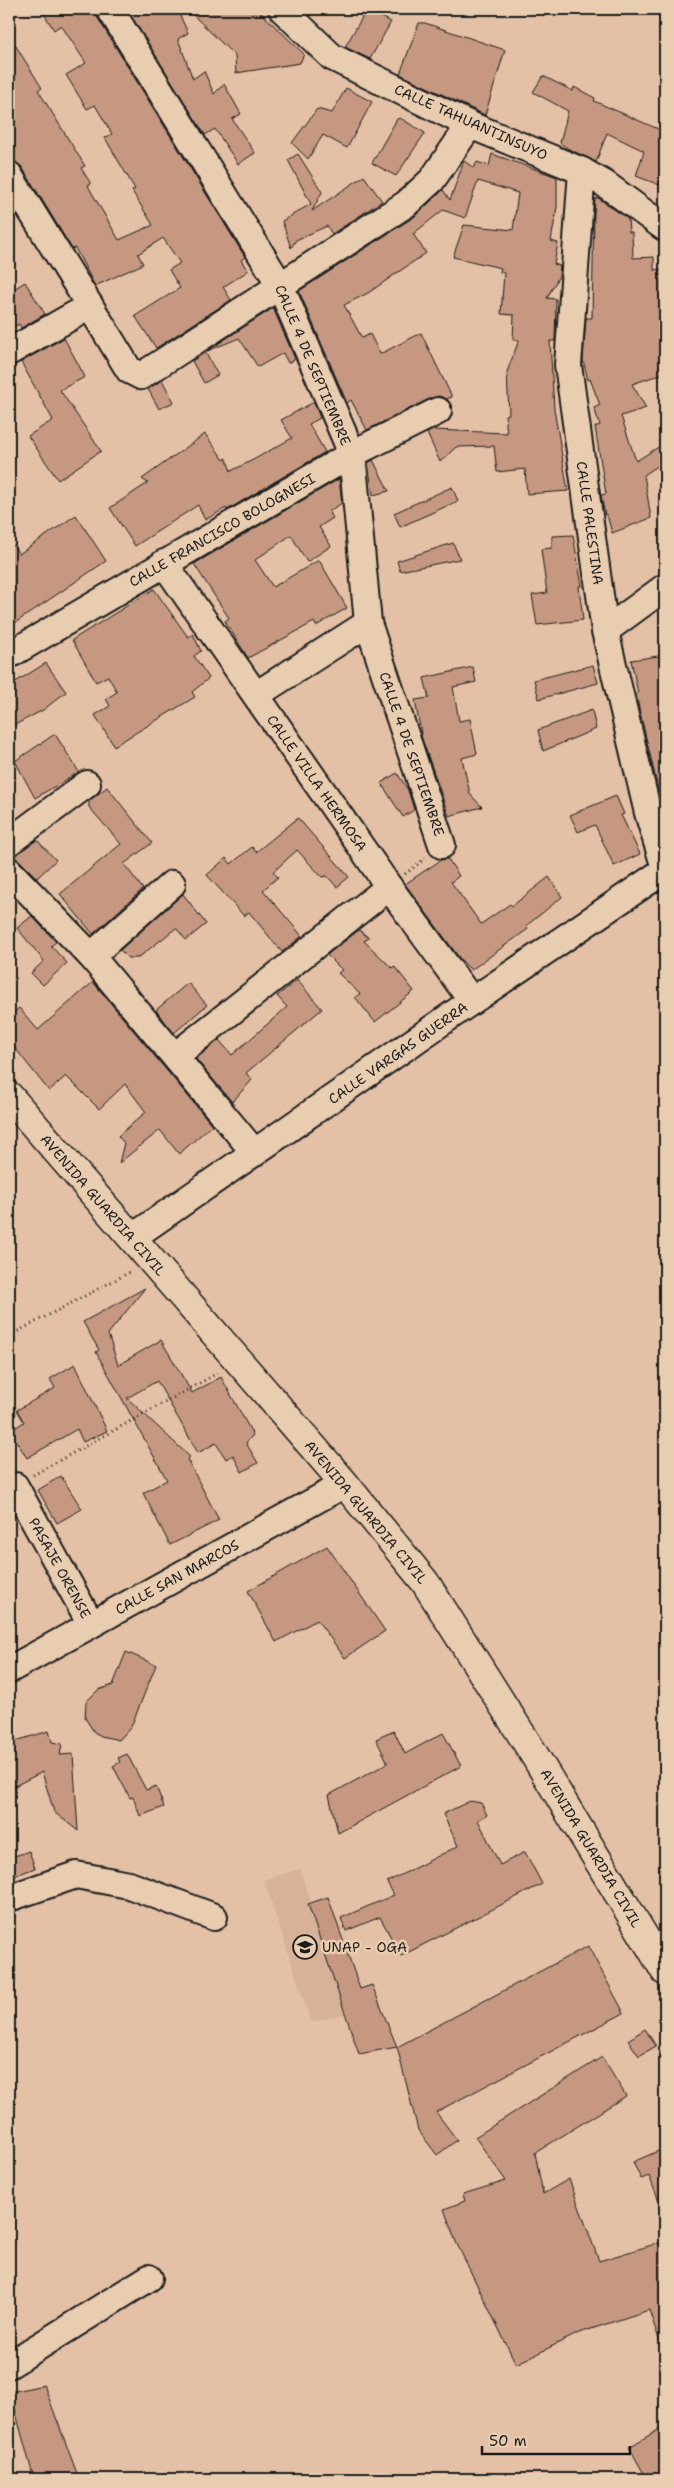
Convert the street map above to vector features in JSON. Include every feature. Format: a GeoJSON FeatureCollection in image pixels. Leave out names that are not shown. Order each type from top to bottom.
{"type":"FeatureCollection","features":[{"type":"Feature","properties":{"kind":"main road","name":"AVENIDA GUARDIA CIVIL"},"geometry":{"type":"LineString","coordinates":[[9,1096],[345,1484],[426,1582],[532,1751],[665,1971]]}},
{"type":"Feature","properties":{"kind":"street","name":"CALLE 4 DE SEPTIEMBRE"},"geometry":{"type":"LineString","coordinates":[[110,9],[280,285],[352,454],[368,623],[442,845]]}},
{"type":"Feature","properties":{"kind":"street","name":"CALLE TAHUANTINSUYO"},"geometry":{"type":"LineString","coordinates":[[282,9],[332,57],[470,125],[582,171],[605,184],[665,228]]}},
{"type":"Feature","properties":{"kind":"street"},"geometry":{"type":"LineString","coordinates":[[9,175],[130,370],[141,376],[406,204],[432,180],[470,125]]}},
{"type":"Feature","properties":{"kind":"street","name":"CALLE PALESTINA"},"geometry":{"type":"LineString","coordinates":[[582,171],[568,365],[605,631],[648,813],[665,869]]}},
{"type":"Feature","properties":{"kind":"street"},"geometry":{"type":"LineString","coordinates":[[9,352],[90,306]]}},
{"type":"Feature","properties":{"kind":"street","name":"CALLE FRANCISCO BOLOGNESI"},"geometry":{"type":"LineString","coordinates":[[9,655],[352,454],[438,411]]}},
{"type":"Feature","properties":{"kind":"street","name":"CALLE VILLA HERMOSA"},"geometry":{"type":"LineString","coordinates":[[164,563],[389,887],[472,1001]]}},
{"type":"Feature","properties":{"kind":"street"},"geometry":{"type":"LineString","coordinates":[[605,631],[665,587]]}},
{"type":"Feature","properties":{"kind":"street"},"geometry":{"type":"LineString","coordinates":[[256,695],[368,623]]}},
{"type":"Feature","properties":{"kind":"street"},"geometry":{"type":"LineString","coordinates":[[9,842],[86,784]]}},
{"type":"Feature","properties":{"kind":"street","name":"CALLE VARGAS GUERRA"},"geometry":{"type":"LineString","coordinates":[[133,1238],[472,1001],[665,869]]}},
{"type":"Feature","properties":{"kind":"street"},"geometry":{"type":"LineString","coordinates":[[9,871],[91,956],[255,1153]]}},
{"type":"Feature","properties":{"kind":"street"},"geometry":{"type":"LineString","coordinates":[[91,956],[172,884]]}},
{"type":"Feature","properties":{"kind":"street"},"geometry":{"type":"LineString","coordinates":[[175,1056],[389,887]]}},
{"type":"Feature","properties":{"kind":"street","name":"CALLE SAN MARCOS"},"geometry":{"type":"LineString","coordinates":[[9,1670],[345,1484]]}},
{"type":"Feature","properties":{"kind":"street","name":"PASAJE ORENSE"},"geometry":{"type":"LineString","coordinates":[[14,1486],[91,1624]]}},
{"type":"Feature","properties":{"kind":"street"},"geometry":{"type":"LineString","coordinates":[[9,1898],[76,1875],[129,1886],[214,1917]]}},
{"type":"Feature","properties":{"kind":"street"},"geometry":{"type":"LineString","coordinates":[[9,2365],[149,2278]]}},
{"type":"Feature","properties":{"kind":"path"},"geometry":{"type":"LineString","coordinates":[[389,887],[442,845]]}},
{"type":"Feature","properties":{"kind":"path"},"geometry":{"type":"LineString","coordinates":[[9,1336],[150,1261]]}},
{"type":"Feature","properties":{"kind":"path"},"geometry":{"type":"LineString","coordinates":[[14,1486],[238,1362]]}},
{"type":"Feature","properties":{"kind":"shaded area","name":"UNAP - OGA"},"geometry":{"type":"Polygon","coordinates":[[[300,1869],[346,2014],[311,2022],[264,1880],[300,1869]]]}},
{"type":"Feature","properties":{"kind":"building"},"geometry":{"type":"Polygon","coordinates":[[[41,9],[95,9],[97,17],[245,257],[241,260],[248,271],[223,287],[231,300],[156,348],[135,316],[180,288],[169,270],[180,263],[163,238],[138,254],[143,264],[95,286],[75,248],[72,249],[22,167],[16,162],[9,160],[9,35],[42,88],[38,90],[85,166],[81,168],[91,184],[88,186],[119,240],[153,225],[132,191],[135,189],[105,138],[112,134],[95,105],[87,109],[66,75],[86,63],[61,25],[54,30],[41,9]]]}},
{"type":"Feature","properties":{"kind":"building"},"geometry":{"type":"Polygon","coordinates":[[[127,9],[177,9],[188,33],[178,39],[193,79],[204,71],[214,94],[224,84],[241,114],[232,119],[255,153],[238,164],[215,129],[205,135],[127,9]]]}},
{"type":"Feature","properties":{"kind":"building"},"geometry":{"type":"Polygon","coordinates":[[[187,9],[257,9],[304,54],[300,63],[236,73],[235,56],[187,9]]]}},
{"type":"Feature","properties":{"kind":"building"},"geometry":{"type":"Polygon","coordinates":[[[367,9],[391,22],[370,59],[345,47],[367,9]]]}},
{"type":"Feature","properties":{"kind":"building"},"geometry":{"type":"Polygon","coordinates":[[[419,23],[425,23],[505,50],[485,115],[400,74],[419,23]]]}},
{"type":"Feature","properties":{"kind":"building"},"geometry":{"type":"Polygon","coordinates":[[[543,76],[573,91],[574,87],[595,98],[594,101],[665,132],[665,187],[636,176],[644,151],[607,133],[596,162],[560,143],[568,111],[533,92],[543,76]]]}},
{"type":"Feature","properties":{"kind":"building"},"geometry":{"type":"Polygon","coordinates":[[[346,88],[372,102],[347,148],[323,135],[308,159],[292,143],[317,109],[332,113],[346,88]]]}},
{"type":"Feature","properties":{"kind":"building"},"geometry":{"type":"Polygon","coordinates":[[[400,118],[425,133],[396,176],[372,163],[397,119],[400,118]]]}},
{"type":"Feature","properties":{"kind":"building"},"geometry":{"type":"Polygon","coordinates":[[[298,154],[322,192],[312,211],[364,176],[382,201],[332,234],[327,226],[296,240],[291,248],[282,221],[311,204],[288,160],[298,154]]]}},
{"type":"Feature","properties":{"kind":"building"},"geometry":{"type":"Polygon","coordinates":[[[492,154],[557,177],[557,207],[551,241],[558,243],[554,264],[560,266],[559,276],[547,298],[556,299],[555,341],[550,341],[554,409],[568,491],[527,494],[525,469],[497,472],[494,446],[456,447],[440,462],[427,433],[433,430],[507,433],[505,415],[509,414],[507,372],[519,340],[513,340],[514,315],[501,314],[504,273],[500,272],[501,268],[453,257],[464,225],[513,230],[518,193],[478,181],[465,218],[443,210],[413,234],[426,253],[368,293],[344,305],[362,338],[370,334],[380,354],[421,333],[452,397],[447,399],[439,396],[431,398],[367,430],[351,400],[347,403],[299,291],[414,217],[443,190],[450,200],[464,161],[474,168],[477,162],[489,166],[492,154]]]}},
{"type":"Feature","properties":{"kind":"building"},"geometry":{"type":"Polygon","coordinates":[[[598,198],[628,219],[629,232],[632,232],[633,258],[654,257],[654,270],[665,268],[665,373],[632,384],[646,408],[621,416],[636,461],[665,443],[665,461],[644,475],[651,518],[612,533],[607,515],[605,515],[601,495],[606,494],[595,427],[600,425],[594,408],[600,405],[590,379],[588,380],[583,360],[586,318],[592,318],[594,213],[595,199],[598,198]]]}},
{"type":"Feature","properties":{"kind":"building"},"geometry":{"type":"Polygon","coordinates":[[[25,282],[45,314],[21,328],[19,324],[9,330],[9,292],[25,282]]]}},
{"type":"Feature","properties":{"kind":"building"},"geometry":{"type":"Polygon","coordinates":[[[273,308],[295,359],[288,363],[283,353],[258,367],[239,338],[207,351],[273,308]]]}},
{"type":"Feature","properties":{"kind":"building"},"geometry":{"type":"Polygon","coordinates":[[[64,338],[85,377],[60,390],[101,451],[58,480],[28,436],[53,420],[21,362],[64,338]]]}},
{"type":"Feature","properties":{"kind":"building"},"geometry":{"type":"Polygon","coordinates":[[[205,352],[218,375],[204,383],[192,361],[205,352]]]}},
{"type":"Feature","properties":{"kind":"building"},"geometry":{"type":"Polygon","coordinates":[[[162,380],[174,402],[159,409],[148,389],[162,380]]]}},
{"type":"Feature","properties":{"kind":"building"},"geometry":{"type":"Polygon","coordinates":[[[314,402],[320,418],[309,424],[325,452],[227,510],[226,508],[205,520],[198,505],[135,546],[110,508],[148,483],[142,479],[205,434],[224,460],[226,458],[231,471],[253,460],[292,438],[281,420],[314,402]]]}},
{"type":"Feature","properties":{"kind":"building"},"geometry":{"type":"Polygon","coordinates":[[[373,460],[389,491],[373,495],[368,463],[373,460]]]}},
{"type":"Feature","properties":{"kind":"building"},"geometry":{"type":"Polygon","coordinates":[[[339,479],[342,503],[329,511],[333,518],[319,527],[331,546],[307,562],[291,535],[255,560],[273,587],[319,560],[347,608],[316,626],[314,622],[248,658],[225,621],[229,618],[194,564],[339,479]]]}},
{"type":"Feature","properties":{"kind":"building"},"geometry":{"type":"Polygon","coordinates":[[[452,487],[458,501],[400,527],[394,513],[452,487]]]}},
{"type":"Feature","properties":{"kind":"building"},"geometry":{"type":"Polygon","coordinates":[[[76,515],[106,561],[9,627],[9,539],[19,554],[76,515]]]}},
{"type":"Feature","properties":{"kind":"building"},"geometry":{"type":"Polygon","coordinates":[[[573,535],[582,586],[579,586],[583,620],[537,625],[532,595],[547,593],[541,549],[552,548],[552,536],[573,535]]]}},
{"type":"Feature","properties":{"kind":"building"},"geometry":{"type":"Polygon","coordinates":[[[453,543],[460,559],[400,571],[397,561],[453,543]]]}},
{"type":"Feature","properties":{"kind":"building"},"geometry":{"type":"Polygon","coordinates":[[[154,589],[188,637],[193,634],[201,651],[194,656],[209,678],[192,692],[195,697],[114,746],[95,715],[110,706],[106,699],[117,692],[108,676],[96,682],[72,640],[154,589]]]}},
{"type":"Feature","properties":{"kind":"building"},"geometry":{"type":"Polygon","coordinates":[[[665,655],[665,805],[662,805],[636,694],[638,693],[631,660],[665,655]]]}},
{"type":"Feature","properties":{"kind":"building"},"geometry":{"type":"Polygon","coordinates":[[[46,663],[66,692],[43,710],[9,728],[9,686],[46,663]]]}},
{"type":"Feature","properties":{"kind":"building"},"geometry":{"type":"Polygon","coordinates":[[[593,665],[598,683],[539,699],[534,680],[593,665]]]}},
{"type":"Feature","properties":{"kind":"building"},"geometry":{"type":"Polygon","coordinates":[[[473,667],[476,682],[453,687],[459,721],[470,719],[477,754],[462,758],[470,794],[482,807],[449,816],[422,739],[415,700],[429,698],[424,678],[473,667]]]}},
{"type":"Feature","properties":{"kind":"building"},"geometry":{"type":"Polygon","coordinates":[[[592,710],[596,729],[543,751],[538,730],[592,710]]]}},
{"type":"Feature","properties":{"kind":"building"},"geometry":{"type":"Polygon","coordinates":[[[55,734],[79,772],[35,798],[15,761],[55,734]]]}},
{"type":"Feature","properties":{"kind":"building"},"geometry":{"type":"Polygon","coordinates":[[[397,773],[408,790],[414,810],[403,817],[381,783],[397,773]]]}},
{"type":"Feature","properties":{"kind":"building"},"geometry":{"type":"Polygon","coordinates":[[[107,787],[152,843],[124,864],[143,889],[93,934],[60,894],[121,844],[89,807],[89,801],[107,787]]]}},
{"type":"Feature","properties":{"kind":"building"},"geometry":{"type":"Polygon","coordinates":[[[616,796],[624,814],[621,815],[640,854],[614,866],[595,825],[578,832],[570,815],[616,796]]]}},
{"type":"Feature","properties":{"kind":"building"},"geometry":{"type":"Polygon","coordinates":[[[298,818],[349,877],[337,887],[327,876],[322,877],[297,850],[273,872],[278,877],[263,890],[302,936],[282,952],[249,912],[244,916],[207,875],[226,858],[231,864],[252,847],[256,852],[298,818]]]}},
{"type":"Feature","properties":{"kind":"building"},"geometry":{"type":"Polygon","coordinates":[[[37,840],[56,860],[37,878],[20,861],[12,856],[37,840]]]}},
{"type":"Feature","properties":{"kind":"building"},"geometry":{"type":"Polygon","coordinates":[[[448,859],[459,876],[451,882],[481,924],[510,904],[512,906],[549,877],[562,897],[526,926],[528,929],[471,970],[461,960],[405,884],[441,860],[448,859]]]}},
{"type":"Feature","properties":{"kind":"building"},"geometry":{"type":"Polygon","coordinates":[[[183,894],[206,924],[186,940],[176,928],[138,958],[128,958],[120,950],[183,894]]]}},
{"type":"Feature","properties":{"kind":"building"},"geometry":{"type":"Polygon","coordinates":[[[32,916],[56,942],[51,946],[67,963],[43,985],[31,973],[44,961],[17,928],[32,916]]]}},
{"type":"Feature","properties":{"kind":"building"},"geometry":{"type":"Polygon","coordinates":[[[359,930],[369,938],[364,941],[392,968],[394,966],[414,991],[375,1022],[355,997],[360,994],[338,973],[342,970],[327,955],[359,930]]]}},
{"type":"Feature","properties":{"kind":"building"},"geometry":{"type":"Polygon","coordinates":[[[297,980],[322,1009],[246,1073],[252,1080],[232,1102],[196,1059],[219,1040],[232,1055],[287,1007],[277,996],[297,980]]]}},
{"type":"Feature","properties":{"kind":"building"},"geometry":{"type":"Polygon","coordinates":[[[93,982],[212,1125],[179,1154],[160,1130],[119,1163],[124,1143],[118,1136],[146,1112],[125,1084],[99,1109],[66,1076],[49,1091],[15,1048],[9,1054],[9,1016],[19,1008],[38,1030],[93,982]]]}},
{"type":"Feature","properties":{"kind":"building"},"geometry":{"type":"Polygon","coordinates":[[[188,983],[207,1005],[174,1033],[156,1010],[188,983]]]}},
{"type":"Feature","properties":{"kind":"building"},"geometry":{"type":"Polygon","coordinates":[[[145,1288],[108,1334],[118,1365],[161,1340],[192,1393],[221,1377],[253,1435],[246,1443],[258,1463],[242,1472],[233,1455],[226,1459],[216,1443],[198,1453],[157,1381],[127,1398],[190,1457],[187,1459],[219,1520],[170,1545],[143,1493],[167,1480],[96,1352],[99,1350],[83,1322],[145,1288]]]}},
{"type":"Feature","properties":{"kind":"building"},"geometry":{"type":"Polygon","coordinates":[[[75,1364],[107,1431],[83,1442],[77,1429],[27,1458],[10,1431],[24,1422],[17,1410],[55,1388],[50,1379],[75,1364]]]}},
{"type":"Feature","properties":{"kind":"building"},"geometry":{"type":"Polygon","coordinates":[[[61,1476],[82,1509],[57,1523],[38,1490],[61,1476]]]}},
{"type":"Feature","properties":{"kind":"building"},"geometry":{"type":"Polygon","coordinates":[[[327,1546],[385,1631],[345,1658],[317,1620],[276,1642],[248,1591],[327,1546]]]}},
{"type":"Feature","properties":{"kind":"building"},"geometry":{"type":"Polygon","coordinates":[[[126,1652],[156,1665],[131,1727],[119,1740],[101,1736],[94,1732],[85,1718],[86,1702],[98,1690],[113,1685],[126,1652]]]}},
{"type":"Feature","properties":{"kind":"building"},"geometry":{"type":"Polygon","coordinates":[[[49,1731],[52,1742],[62,1744],[60,1755],[73,1754],[78,1831],[54,1812],[42,1772],[9,1789],[9,1743],[49,1731]]]}},
{"type":"Feature","properties":{"kind":"building"},"geometry":{"type":"Polygon","coordinates":[[[394,1731],[405,1754],[443,1733],[461,1766],[338,1833],[329,1795],[388,1763],[376,1739],[394,1731]]]}},
{"type":"Feature","properties":{"kind":"building"},"geometry":{"type":"Polygon","coordinates":[[[127,1754],[146,1790],[156,1786],[164,1807],[140,1816],[133,1797],[130,1798],[113,1766],[120,1762],[118,1758],[127,1754]]]}},
{"type":"Feature","properties":{"kind":"building"},"geometry":{"type":"Polygon","coordinates":[[[470,1801],[481,1803],[487,1815],[478,1820],[500,1865],[525,1852],[542,1884],[401,1956],[380,1917],[346,1931],[341,1918],[394,1895],[387,1882],[458,1846],[443,1814],[470,1801]]]}},
{"type":"Feature","properties":{"kind":"building"},"geometry":{"type":"Polygon","coordinates":[[[29,1851],[35,1868],[9,1878],[9,1858],[29,1851]]]}},
{"type":"Feature","properties":{"kind":"building"},"geometry":{"type":"Polygon","coordinates":[[[328,1897],[360,1989],[372,1985],[397,2047],[359,2054],[308,1904],[328,1897]]]}},
{"type":"Feature","properties":{"kind":"building"},"geometry":{"type":"Polygon","coordinates":[[[588,1946],[624,2013],[436,2112],[457,2140],[437,2155],[418,2130],[397,2047],[588,1946]]]}},
{"type":"Feature","properties":{"kind":"building"},"geometry":{"type":"Polygon","coordinates":[[[645,2029],[656,2046],[639,2056],[628,2040],[645,2029]]]}},
{"type":"Feature","properties":{"kind":"building"},"geometry":{"type":"Polygon","coordinates":[[[602,2057],[626,2096],[535,2153],[543,2194],[569,2179],[599,2261],[665,2241],[665,2350],[663,2351],[649,2310],[579,2333],[516,2364],[456,2242],[444,2209],[465,2201],[463,2194],[506,2181],[475,2137],[602,2057]]]}},
{"type":"Feature","properties":{"kind":"building"},"geometry":{"type":"Polygon","coordinates":[[[665,2148],[664,2214],[649,2176],[641,2179],[633,2162],[665,2148]]]}},
{"type":"Feature","properties":{"kind":"building"},"geometry":{"type":"Polygon","coordinates":[[[44,2385],[79,2479],[34,2479],[10,2392],[44,2385]]]}},
{"type":"Feature","properties":{"kind":"building"},"geometry":{"type":"Polygon","coordinates":[[[665,2426],[665,2479],[647,2479],[629,2447],[665,2426]]]}},
{"type":"Feature","properties":{"kind":"place","name":"UNAP - OGA"},"geometry":{"type":"Point","coordinates":[305,1947]}}]}
